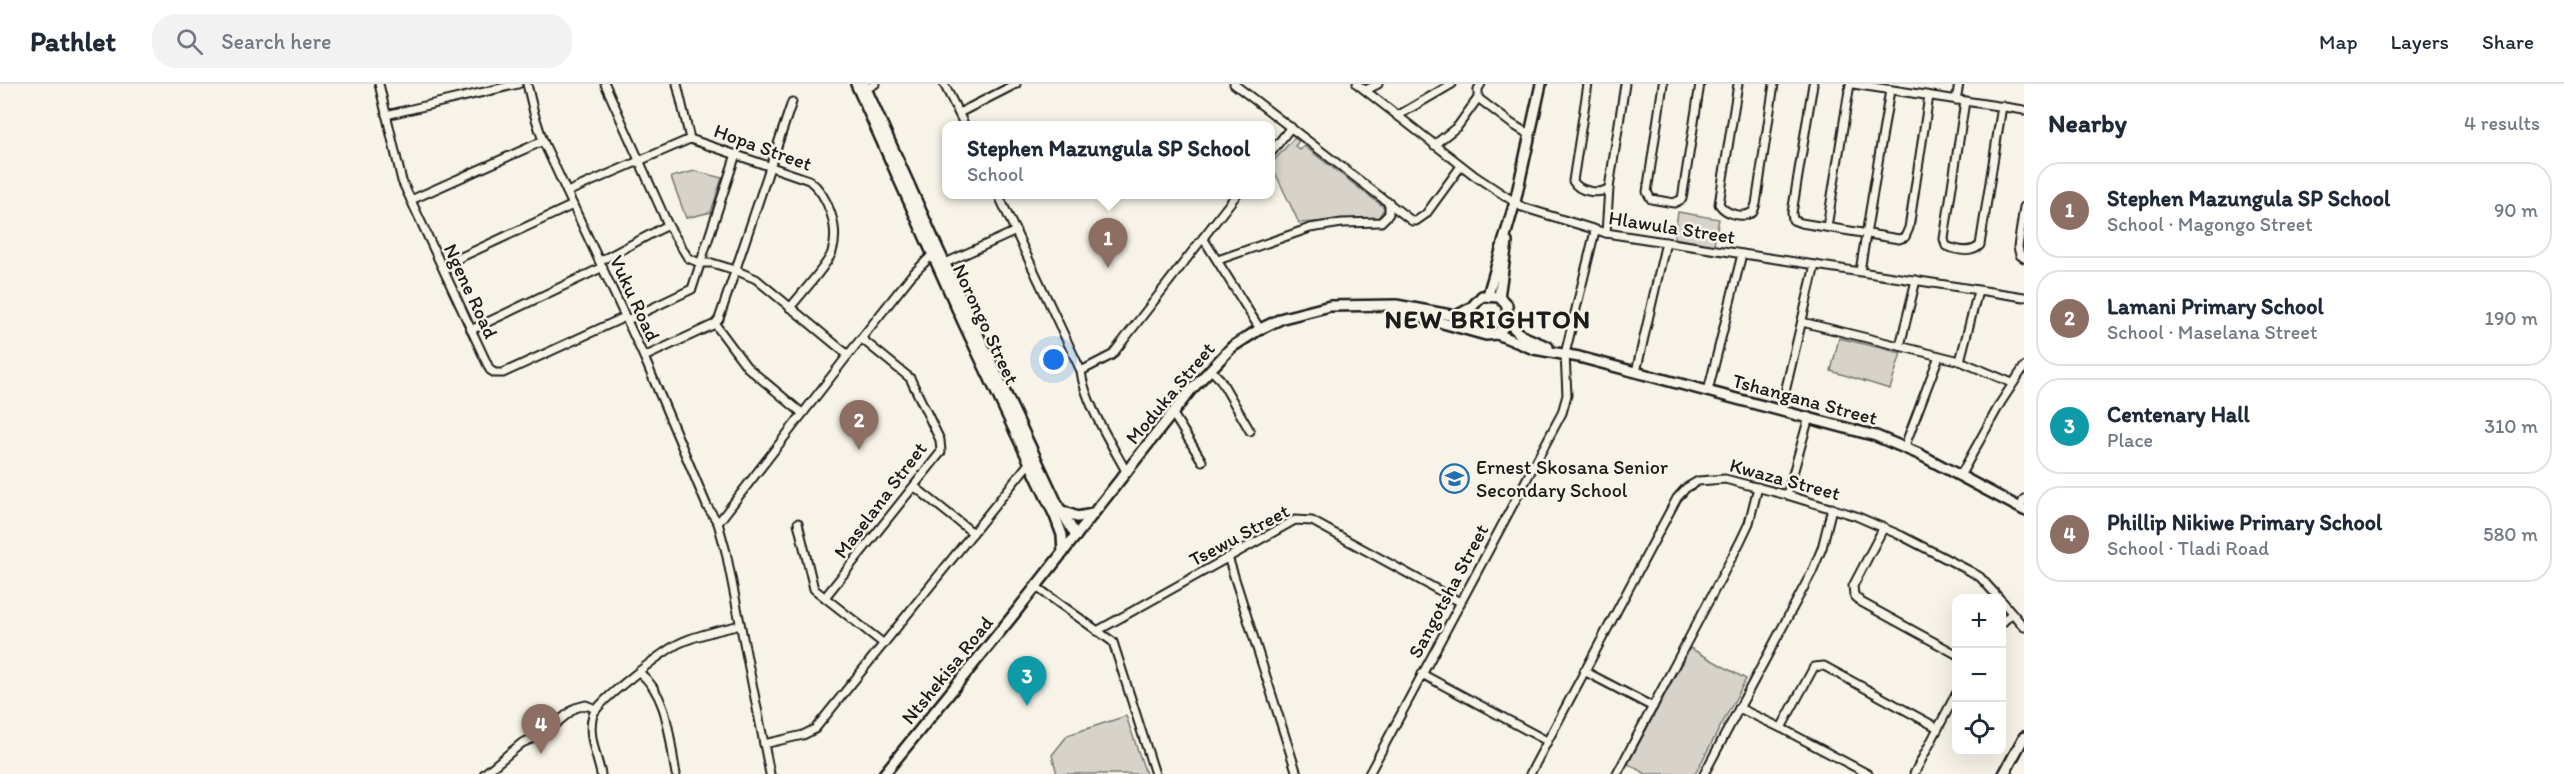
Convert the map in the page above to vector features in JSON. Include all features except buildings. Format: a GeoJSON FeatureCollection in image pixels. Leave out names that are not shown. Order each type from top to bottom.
{"type":"FeatureCollection","features":[{"type":"Feature","properties":{"kind":"street","name":"Ngene Road"},"geometry":{"type":"LineString","coordinates":[[378,84],[399,172],[490,370],[500,374],[690,292],[736,154]]}},
{"type":"Feature","properties":{"kind":"street"},"geometry":{"type":"LineString","coordinates":[[386,115],[518,84]]}},
{"type":"Feature","properties":{"kind":"street","name":"Vuku Road"},"geometry":{"type":"LineString","coordinates":[[527,84],[543,141],[644,357],[707,506],[717,524],[726,552],[771,774]]}},
{"type":"Feature","properties":{"kind":"street"},"geometry":{"type":"LineString","coordinates":[[605,84],[668,225],[688,258],[700,263],[712,263],[735,270],[760,282],[848,355]]}},
{"type":"Feature","properties":{"kind":"street"},"geometry":{"type":"LineString","coordinates":[[677,84],[690,139]]}},
{"type":"Feature","properties":{"kind":"street"},"geometry":{"type":"LineString","coordinates":[[856,84],[871,110]]}},
{"type":"Feature","properties":{"kind":"street"},"geometry":{"type":"LineString","coordinates":[[944,84],[963,121]]}},
{"type":"Feature","properties":{"kind":"street"},"geometry":{"type":"LineString","coordinates":[[959,113],[1016,84]]}},
{"type":"Feature","properties":{"kind":"street"},"geometry":{"type":"LineString","coordinates":[[1234,84],[1389,202],[1406,218],[1416,221],[1426,214],[1461,166]]}},
{"type":"Feature","properties":{"kind":"street","name":"Hlawula Street"},"geometry":{"type":"LineString","coordinates":[[1357,84],[1461,166],[1515,202],[1595,231],[2024,297]]}},
{"type":"Feature","properties":{"kind":"street"},"geometry":{"type":"LineString","coordinates":[[1366,90],[1378,84]]}},
{"type":"Feature","properties":{"kind":"street"},"geometry":{"type":"LineString","coordinates":[[1397,116],[1452,84]]}},
{"type":"Feature","properties":{"kind":"street"},"geometry":{"type":"LineString","coordinates":[[1434,145],[1458,126],[1478,98],[1478,89],[1481,84]]}},
{"type":"Feature","properties":{"kind":"street"},"geometry":{"type":"LineString","coordinates":[[1488,295],[1515,202],[1541,84]]}},
{"type":"Feature","properties":{"kind":"street"},"geometry":{"type":"LineString","coordinates":[[1588,84],[1573,181],[1579,188],[1590,191],[1602,192],[1609,188]]}},
{"type":"Feature","properties":{"kind":"street"},"geometry":{"type":"LineString","coordinates":[[1606,233],[1609,188],[1625,84]]}},
{"type":"Feature","properties":{"kind":"street"},"geometry":{"type":"LineString","coordinates":[[1663,84],[1647,192],[1651,199],[1674,203],[1682,199],[1700,84]]}},
{"type":"Feature","properties":{"kind":"street"},"geometry":{"type":"LineString","coordinates":[[1738,84],[1719,204],[1725,211],[1745,215],[1753,212],[1756,204],[1774,84]]}},
{"type":"Feature","properties":{"kind":"street"},"geometry":{"type":"LineString","coordinates":[[1813,84],[1792,213],[1793,220],[1797,223],[1899,238],[1907,234],[1929,96]]}},
{"type":"Feature","properties":{"kind":"street"},"geometry":{"type":"LineString","coordinates":[[1827,227],[1852,84],[2024,110]]}},
{"type":"Feature","properties":{"kind":"street"},"geometry":{"type":"LineString","coordinates":[[1956,100],[1959,84]]}},
{"type":"Feature","properties":{"kind":"street"},"geometry":{"type":"LineString","coordinates":[[869,86],[871,110]]}},
{"type":"Feature","properties":{"kind":"street"},"geometry":{"type":"LineString","coordinates":[[1860,272],[1890,90]]}},
{"type":"Feature","properties":{"kind":"street"},"geometry":{"type":"LineString","coordinates":[[1478,98],[1530,135]]}},
{"type":"Feature","properties":{"kind":"street"},"geometry":{"type":"LineString","coordinates":[[1965,101],[1943,241],[1946,246],[1956,249],[1972,250],[1980,245],[2002,106]]}},
{"type":"Feature","properties":{"kind":"street"},"geometry":{"type":"LineString","coordinates":[[644,357],[715,324],[719,319],[792,102]]}},
{"type":"Feature","properties":{"kind":"street","name":"Norongo Street"},"geometry":{"type":"LineString","coordinates":[[871,110],[942,265],[1060,510],[1076,536]]}},
{"type":"Feature","properties":{"kind":"street"},"geometry":{"type":"LineString","coordinates":[[1275,147],[1291,127]]}},
{"type":"Feature","properties":{"kind":"street","name":"Hopa Street"},"geometry":{"type":"LineString","coordinates":[[567,192],[690,139],[809,180],[821,190],[832,215],[832,254],[790,308]]}},
{"type":"Feature","properties":{"kind":"street"},"geometry":{"type":"LineString","coordinates":[[411,200],[543,141]]}},
{"type":"Feature","properties":{"kind":"street"},"geometry":{"type":"LineString","coordinates":[[1000,199],[1081,371],[1083,384],[1100,422],[1127,473]]}},
{"type":"Feature","properties":{"kind":"street"},"geometry":{"type":"LineString","coordinates":[[1081,371],[1112,355],[1234,199]]}},
{"type":"Feature","properties":{"kind":"street"},"geometry":{"type":"LineString","coordinates":[[1218,260],[1299,231],[1332,224],[1381,222],[1389,214],[1389,202]]}},
{"type":"Feature","properties":{"kind":"street"},"geometry":{"type":"LineString","coordinates":[[441,267],[573,206]]}},
{"type":"Feature","properties":{"kind":"street"},"geometry":{"type":"LineString","coordinates":[[2024,207],[2018,247],[2020,255],[2024,258]]}},
{"type":"Feature","properties":{"kind":"street"},"geometry":{"type":"LineString","coordinates":[[1499,297],[1510,219]]}},
{"type":"Feature","properties":{"kind":"street"},"geometry":{"type":"LineString","coordinates":[[471,330],[601,264],[668,225]]}},
{"type":"Feature","properties":{"kind":"street"},"geometry":{"type":"LineString","coordinates":[[942,265],[1016,231]]}},
{"type":"Feature","properties":{"kind":"street","name":"Sangotsha Street"},"geometry":{"type":"LineString","coordinates":[[1369,774],[1562,413],[1567,395],[1564,354],[1595,231]]}},
{"type":"Feature","properties":{"kind":"street"},"geometry":{"type":"LineString","coordinates":[[1203,238],[1260,328]]}},
{"type":"Feature","properties":{"kind":"street"},"geometry":{"type":"LineString","coordinates":[[1636,372],[1666,242]]}},
{"type":"Feature","properties":{"kind":"street"},"geometry":{"type":"LineString","coordinates":[[717,524],[911,276],[936,251]]}},
{"type":"Feature","properties":{"kind":"street"},"geometry":{"type":"LineString","coordinates":[[1708,391],[1742,254]]}},
{"type":"Feature","properties":{"kind":"street","name":"Norongo Street"},"geometry":{"type":"LineString","coordinates":[[942,265],[963,322],[1061,530],[1063,553]]}},
{"type":"Feature","properties":{"kind":"street"},"geometry":{"type":"LineString","coordinates":[[1781,409],[1815,265]]}},
{"type":"Feature","properties":{"kind":"street"},"geometry":{"type":"LineString","coordinates":[[1900,346],[1916,280]]}},
{"type":"Feature","properties":{"kind":"street"},"geometry":{"type":"LineString","coordinates":[[1960,361],[1978,291]]}},
{"type":"Feature","properties":{"kind":"street"},"geometry":{"type":"LineString","coordinates":[[1488,295],[1499,297],[1507,305],[1508,322],[1497,334],[1480,333],[1472,325],[1470,308],[1477,299],[1488,295]]}},
{"type":"Feature","properties":{"kind":"street","name":"Moduka Street"},"geometry":{"type":"LineString","coordinates":[[1035,586],[1210,369],[1232,347],[1260,328],[1283,318],[1316,309],[1351,304],[1396,305],[1456,316],[1470,308]]}},
{"type":"Feature","properties":{"kind":"street","name":"Moduka Street"},"geometry":{"type":"LineString","coordinates":[[1382,305],[1480,333]]}},
{"type":"Feature","properties":{"kind":"street","name":"Tshangana Street"},"geometry":{"type":"LineString","coordinates":[[1508,322],[1522,336],[1564,354]]}},
{"type":"Feature","properties":{"kind":"street"},"geometry":{"type":"LineString","coordinates":[[1802,322],[1960,361],[2012,383]]}},
{"type":"Feature","properties":{"kind":"street"},"geometry":{"type":"LineString","coordinates":[[715,324],[747,367],[802,413]]}},
{"type":"Feature","properties":{"kind":"street","name":"Tshangana Street"},"geometry":{"type":"LineString","coordinates":[[1497,334],[1534,349],[1636,372],[1876,436],[2023,506]]}},
{"type":"Feature","properties":{"kind":"street","name":"Maselana Street"},"geometry":{"type":"LineString","coordinates":[[826,596],[939,458],[941,443],[909,377],[862,339]]}},
{"type":"Feature","properties":{"kind":"street"},"geometry":{"type":"LineString","coordinates":[[1904,448],[1939,356]]}},
{"type":"Feature","properties":{"kind":"street"},"geometry":{"type":"LineString","coordinates":[[1960,476],[2012,383],[2024,367]]}},
{"type":"Feature","properties":{"kind":"street"},"geometry":{"type":"LineString","coordinates":[[1210,369],[1220,379],[1250,430]]}},
{"type":"Feature","properties":{"kind":"street"},"geometry":{"type":"LineString","coordinates":[[1173,414],[1202,461]]}},
{"type":"Feature","properties":{"kind":"street"},"geometry":{"type":"LineString","coordinates":[[1787,495],[1809,417]]}},
{"type":"Feature","properties":{"kind":"street"},"geometry":{"type":"LineString","coordinates":[[764,744],[813,731],[1030,462]]}},
{"type":"Feature","properties":{"kind":"street","name":"Kwaza Street"},"geometry":{"type":"LineString","coordinates":[[1530,774],[1681,492],[1698,481],[1712,478],[1725,479],[1758,487],[1832,508],[1884,527],[1980,577],[1995,594]]}},
{"type":"Feature","properties":{"kind":"street"},"geometry":{"type":"LineString","coordinates":[[915,487],[973,533]]}},
{"type":"Feature","properties":{"kind":"street"},"geometry":{"type":"LineString","coordinates":[[1617,774],[1740,542],[1749,523],[1758,487]]}},
{"type":"Feature","properties":{"kind":"street"},"geometry":{"type":"LineString","coordinates":[[1704,774],[1812,572],[1822,548],[1832,508]]}},
{"type":"Feature","properties":{"kind":"street"},"geometry":{"type":"LineString","coordinates":[[1060,510],[1077,518],[1093,514]]}},
{"type":"Feature","properties":{"kind":"street","name":"Tsewu Street"},"geometry":{"type":"LineString","coordinates":[[1097,631],[1295,520],[1307,519],[1460,602]]}},
{"type":"Feature","properties":{"kind":"street"},"geometry":{"type":"LineString","coordinates":[[798,523],[814,589],[826,596],[884,644]]}},
{"type":"Feature","properties":{"kind":"street"},"geometry":{"type":"LineString","coordinates":[[1884,527],[1853,586],[1854,595],[1861,602],[1952,652]]}},
{"type":"Feature","properties":{"kind":"street"},"geometry":{"type":"LineString","coordinates":[[1228,557],[1297,774]]}},
{"type":"Feature","properties":{"kind":"street"},"geometry":{"type":"LineString","coordinates":[[1035,586],[1113,642],[1155,774]]}},
{"type":"Feature","properties":{"kind":"street","name":"Ntshekisa Road"},"geometry":{"type":"LineString","coordinates":[[884,774],[1035,586]]}},
{"type":"Feature","properties":{"kind":"street","name":"Kwaza Street"},"geometry":{"type":"LineString","coordinates":[[2006,606],[2024,627]]}},
{"type":"Feature","properties":{"kind":"street"},"geometry":{"type":"LineString","coordinates":[[2006,618],[2012,613]]}},
{"type":"Feature","properties":{"kind":"street"},"geometry":{"type":"LineString","coordinates":[[601,774],[591,726],[596,709],[639,672],[681,642],[740,625]]}},
{"type":"Feature","properties":{"kind":"street"},"geometry":{"type":"LineString","coordinates":[[1781,728],[1810,671],[1819,665],[1938,728]]}},
{"type":"Feature","properties":{"kind":"street"},"geometry":{"type":"LineString","coordinates":[[1584,671],[1653,707]]}},
{"type":"Feature","properties":{"kind":"street"},"geometry":{"type":"LineString","coordinates":[[639,672],[651,683],[661,700],[676,774]]}},
{"type":"Feature","properties":{"kind":"street"},"geometry":{"type":"LineString","coordinates":[[1422,674],[1547,741]]}},
{"type":"Feature","properties":{"kind":"street"},"geometry":{"type":"LineString","coordinates":[[1914,774],[1952,702]]}},
{"type":"Feature","properties":{"kind":"street"},"geometry":{"type":"LineString","coordinates":[[484,774],[522,743],[543,734],[575,708],[586,705],[596,709]]}},
{"type":"Feature","properties":{"kind":"street"},"geometry":{"type":"LineString","coordinates":[[1739,708],[1868,774]]}},
{"type":"Feature","properties":{"kind":"street"},"geometry":{"type":"LineString","coordinates":[[2004,774],[2024,737]]}},
{"type":"Feature","properties":{"kind":"shaded area"},"geometry":{"type":"Polygon","coordinates":[[[1294,138],[1299,141],[1295,146],[1300,150],[1304,146],[1385,208],[1378,218],[1299,223],[1275,172],[1275,159],[1294,138]]]}},
{"type":"Feature","properties":{"kind":"shaded area"},"geometry":{"type":"Polygon","coordinates":[[[695,171],[722,178],[711,212],[686,218],[671,177],[695,171]]]}},
{"type":"Feature","properties":{"kind":"shaded area"},"geometry":{"type":"Polygon","coordinates":[[[1678,212],[1719,219],[1714,245],[1674,238],[1678,212]]]}},
{"type":"Feature","properties":{"kind":"shaded area"},"geometry":{"type":"Polygon","coordinates":[[[1839,338],[1901,353],[1890,389],[1831,371],[1839,338]]]}},
{"type":"Feature","properties":{"kind":"shaded area"},"geometry":{"type":"Polygon","coordinates":[[[1690,648],[1746,679],[1695,774],[1646,774],[1628,764],[1690,648]]]}},
{"type":"Feature","properties":{"kind":"shaded area"},"geometry":{"type":"Polygon","coordinates":[[[1126,716],[1146,774],[1057,774],[1052,755],[1068,735],[1126,716]]]}},
{"type":"Feature","properties":{"kind":"place","name":"Stephen Mazungula SP School"},"geometry":{"type":"Point","coordinates":[1108,268]}},
{"type":"Feature","properties":{"kind":"place","name":"Lamani Primary School"},"geometry":{"type":"Point","coordinates":[859,450]}},
{"type":"Feature","properties":{"kind":"place","name":"Ernest Skosana Senior Secondary School"},"geometry":{"type":"Point","coordinates":[1455,478]}},
{"type":"Feature","properties":{"kind":"place","name":"Centenary Hall"},"geometry":{"type":"Point","coordinates":[1027,706]}},
{"type":"Feature","properties":{"kind":"place","name":"Phillip Nikiwe Primary School"},"geometry":{"type":"Point","coordinates":[541,754]}},
{"type":"Feature","properties":{"kind":"district","name":"NEW BRIGHTON"},"geometry":{"type":"Point","coordinates":[1488,319]}}]}
